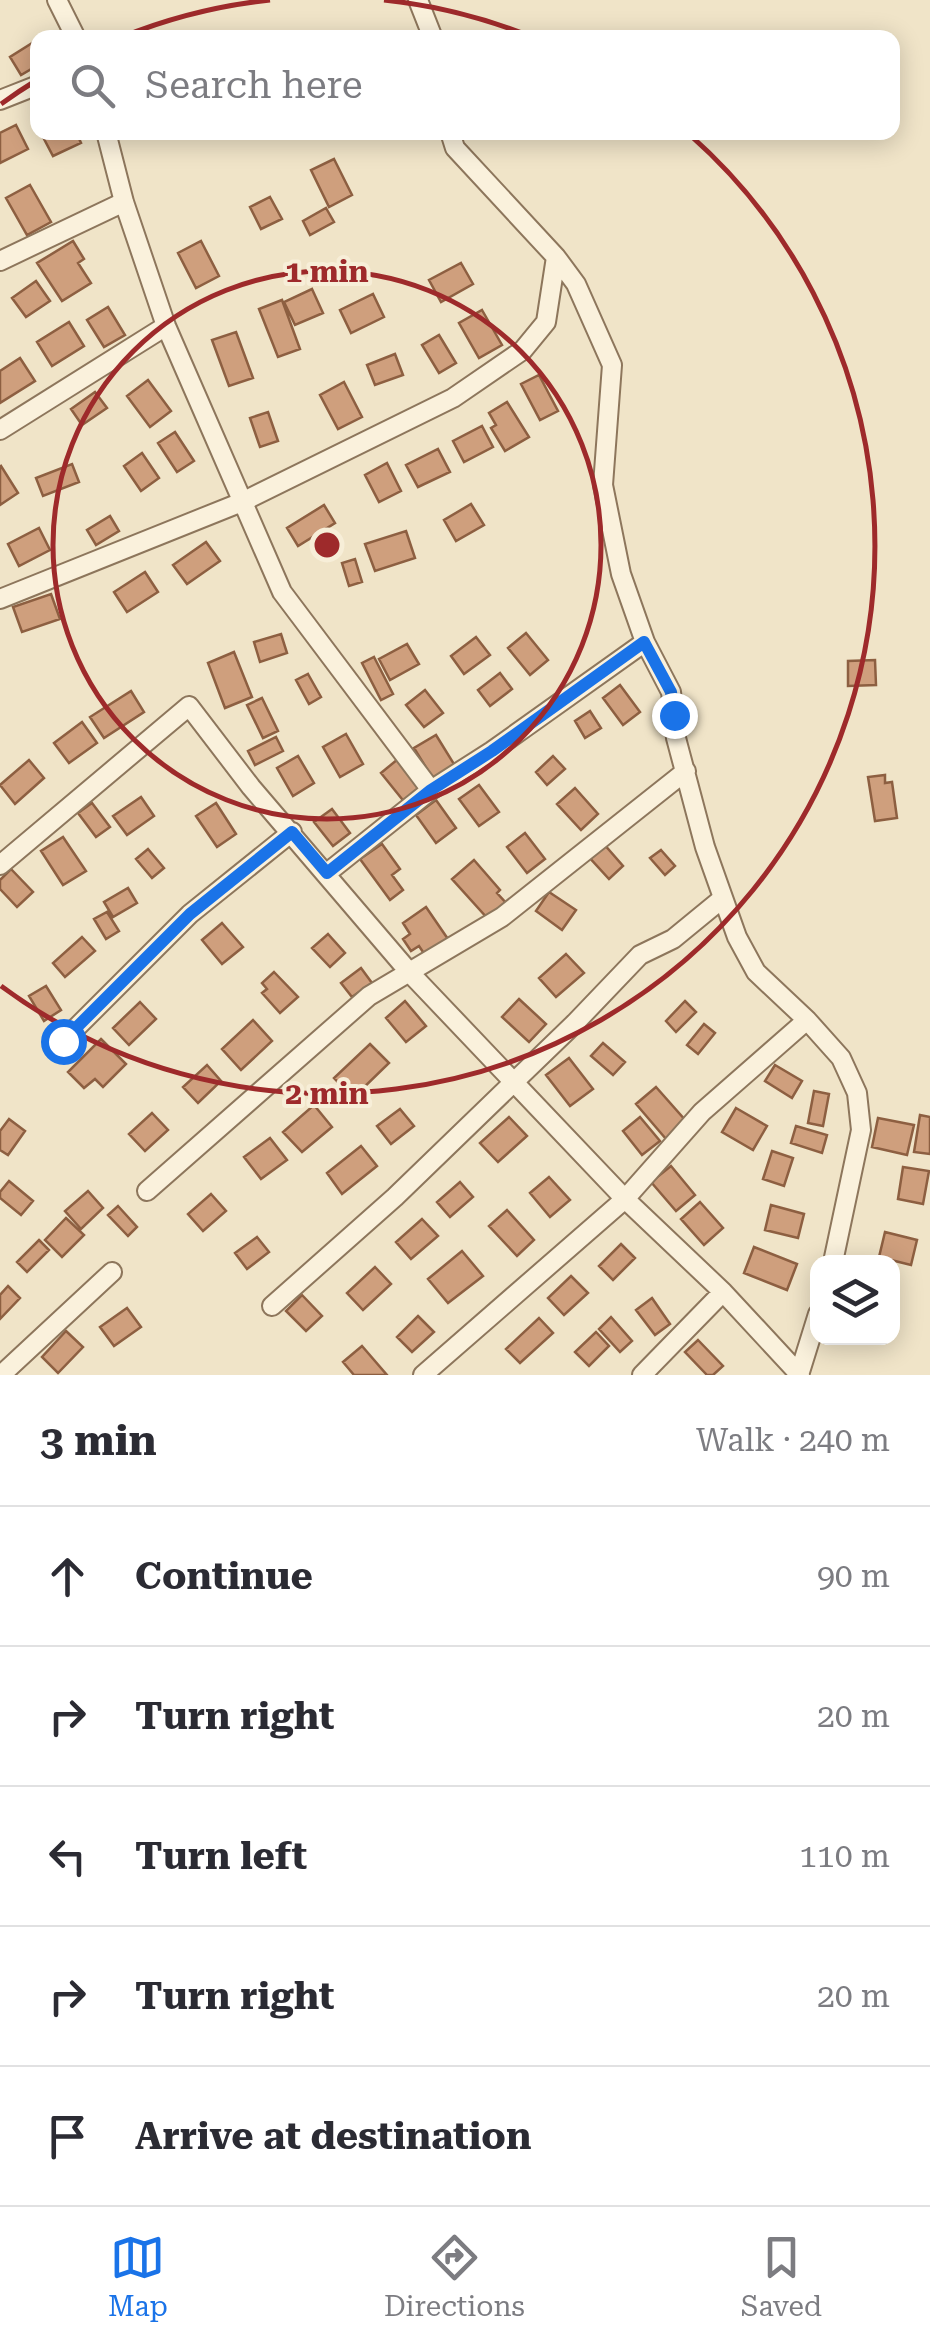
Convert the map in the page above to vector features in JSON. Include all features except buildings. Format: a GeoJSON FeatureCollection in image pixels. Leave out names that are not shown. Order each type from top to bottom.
{"type":"FeatureCollection","features":[{"type":"Feature","properties":{"kind":"street"},"geometry":{"type":"LineString","coordinates":[[57,0],[72,30]]}},
{"type":"Feature","properties":{"kind":"street"},"geometry":{"type":"LineString","coordinates":[[418,0],[430,30]]}},
{"type":"Feature","properties":{"kind":"street"},"geometry":{"type":"LineString","coordinates":[[0,100],[30,88]]}},
{"type":"Feature","properties":{"kind":"street"},"geometry":{"type":"LineString","coordinates":[[108,140],[124,202],[166,326],[282,592],[431,790]]}},
{"type":"Feature","properties":{"kind":"street"},"geometry":{"type":"LineString","coordinates":[[453,140],[576,284],[612,365],[603,486],[621,574],[644,642],[671,692],[676,738],[694,811],[723,898],[756,972],[808,1020],[841,1058],[856,1093],[861,1130],[834,1255]]}},
{"type":"Feature","properties":{"kind":"street"},"geometry":{"type":"LineString","coordinates":[[0,262],[124,202]]}},
{"type":"Feature","properties":{"kind":"street"},"geometry":{"type":"LineString","coordinates":[[0,599],[242,502],[454,398],[523,350],[546,322],[556,257]]}},
{"type":"Feature","properties":{"kind":"street"},"geometry":{"type":"LineString","coordinates":[[0,430],[166,326]]}},
{"type":"Feature","properties":{"kind":"street"},"geometry":{"type":"LineString","coordinates":[[327,873],[431,790],[644,642]]}},
{"type":"Feature","properties":{"kind":"street"},"geometry":{"type":"LineString","coordinates":[[0,865],[189,706],[251,787],[410,973],[513,1084],[723,1292],[800,1375]]}},
{"type":"Feature","properties":{"kind":"street"},"geometry":{"type":"LineString","coordinates":[[147,1191],[370,996],[502,917],[686,771]]}},
{"type":"Feature","properties":{"kind":"street"},"geometry":{"type":"LineString","coordinates":[[63,1041],[190,914],[292,832]]}},
{"type":"Feature","properties":{"kind":"street"},"geometry":{"type":"LineString","coordinates":[[272,1306],[395,1197],[640,955],[673,940],[723,898]]}},
{"type":"Feature","properties":{"kind":"street"},"geometry":{"type":"LineString","coordinates":[[423,1375],[625,1199],[702,1112],[808,1020]]}},
{"type":"Feature","properties":{"kind":"street"},"geometry":{"type":"LineString","coordinates":[[1,1375],[112,1272]]}},
{"type":"Feature","properties":{"kind":"street"},"geometry":{"type":"LineString","coordinates":[[642,1375],[723,1292]]}},
{"type":"Feature","properties":{"kind":"street"},"geometry":{"type":"LineString","coordinates":[[800,1375],[810,1341]]}},
{"type":"Feature","properties":{"kind":"route"},"geometry":{"type":"LineString","coordinates":[[63,1041],[190,914],[292,832],[327,873],[431,790],[644,642],[671,692],[674,715]]}}]}
